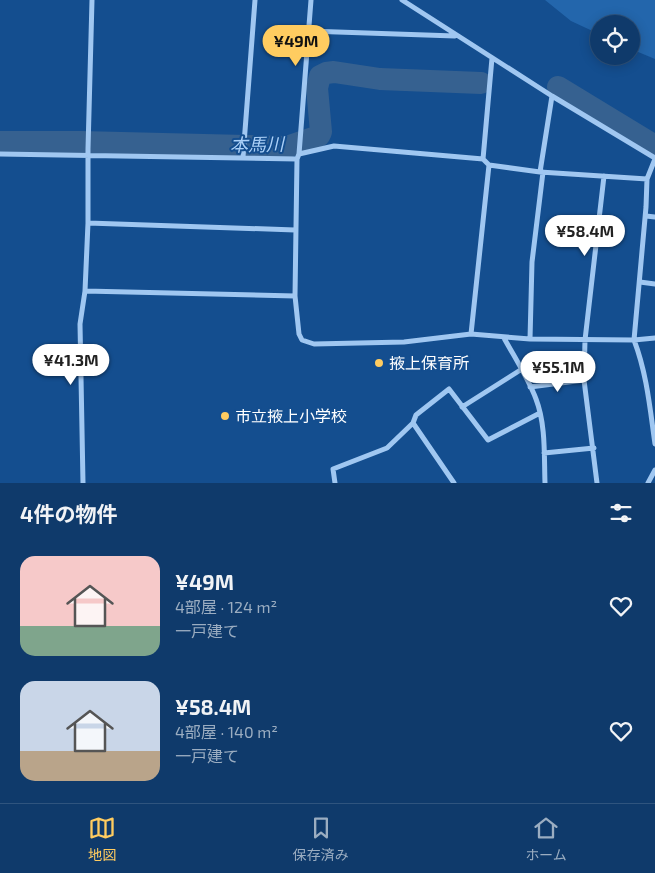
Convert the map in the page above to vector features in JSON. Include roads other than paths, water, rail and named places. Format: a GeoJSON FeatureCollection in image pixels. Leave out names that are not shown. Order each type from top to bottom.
{"type":"FeatureCollection","features":[{"type":"Feature","properties":{"kind":"street"},"geometry":{"type":"LineString","coordinates":[[83,483],[80,324],[85,292],[88,223],[92,0]]}},
{"type":"Feature","properties":{"kind":"street"},"geometry":{"type":"LineString","coordinates":[[243,157],[255,0]]}},
{"type":"Feature","properties":{"kind":"street"},"geometry":{"type":"LineString","coordinates":[[311,0],[298,157],[295,230],[295,296],[299,334],[302,340],[314,344],[404,342],[471,334],[530,339],[634,340],[655,338]]}},
{"type":"Feature","properties":{"kind":"street"},"geometry":{"type":"LineString","coordinates":[[402,0],[552,96],[655,158],[647,179],[646,216],[634,340],[642,360],[655,444]]}},
{"type":"Feature","properties":{"kind":"street"},"geometry":{"type":"LineString","coordinates":[[308,31],[457,36]]}},
{"type":"Feature","properties":{"kind":"street"},"geometry":{"type":"LineString","coordinates":[[483,159],[492,58]]}},
{"type":"Feature","properties":{"kind":"street"},"geometry":{"type":"LineString","coordinates":[[530,339],[532,262],[552,96]]}},
{"type":"Feature","properties":{"kind":"street"},"geometry":{"type":"LineString","coordinates":[[0,154],[88,152],[298,157],[334,146],[483,159],[489,165],[542,172],[647,179]]}},
{"type":"Feature","properties":{"kind":"street"},"geometry":{"type":"LineString","coordinates":[[471,334],[489,165]]}},
{"type":"Feature","properties":{"kind":"street"},"geometry":{"type":"LineString","coordinates":[[597,483],[584,380],[585,340],[604,176]]}},
{"type":"Feature","properties":{"kind":"street"},"geometry":{"type":"LineString","coordinates":[[646,216],[655,217]]}},
{"type":"Feature","properties":{"kind":"street"},"geometry":{"type":"LineString","coordinates":[[88,223],[295,230]]}},
{"type":"Feature","properties":{"kind":"street"},"geometry":{"type":"LineString","coordinates":[[640,282],[655,284]]}},
{"type":"Feature","properties":{"kind":"street"},"geometry":{"type":"LineString","coordinates":[[85,292],[295,296]]}},
{"type":"Feature","properties":{"kind":"street"},"geometry":{"type":"LineString","coordinates":[[504,338],[522,369],[540,413],[545,483]]}},
{"type":"Feature","properties":{"kind":"street"},"geometry":{"type":"LineString","coordinates":[[462,407],[522,369]]}},
{"type":"Feature","properties":{"kind":"street"},"geometry":{"type":"LineString","coordinates":[[530,386],[584,380]]}},
{"type":"Feature","properties":{"kind":"street"},"geometry":{"type":"LineString","coordinates":[[334,483],[333,469],[387,448],[413,423],[416,415],[449,389],[488,440],[540,413]]}},
{"type":"Feature","properties":{"kind":"street"},"geometry":{"type":"LineString","coordinates":[[413,423],[454,483]]}},
{"type":"Feature","properties":{"kind":"street"},"geometry":{"type":"LineString","coordinates":[[544,453],[594,448]]}},
{"type":"Feature","properties":{"kind":"street"},"geometry":{"type":"LineString","coordinates":[[648,483],[655,470]]}},
{"type":"Feature","properties":{"kind":"waterway","name":"本馬川"},"geometry":{"type":"LineString","coordinates":[[0,142],[287,147],[319,136],[321,132],[317,88],[320,76],[326,73],[334,72],[380,79],[481,83]]}},
{"type":"Feature","properties":{"kind":"waterway","name":"本馬川"},"geometry":{"type":"LineString","coordinates":[[558,87],[655,146]]}},
{"type":"Feature","properties":{"kind":"place","name":"掖上保育所"},"geometry":{"type":"Point","coordinates":[379,363]}},
{"type":"Feature","properties":{"kind":"place","name":"市立掖上小学校"},"geometry":{"type":"Point","coordinates":[225,416]}}]}
